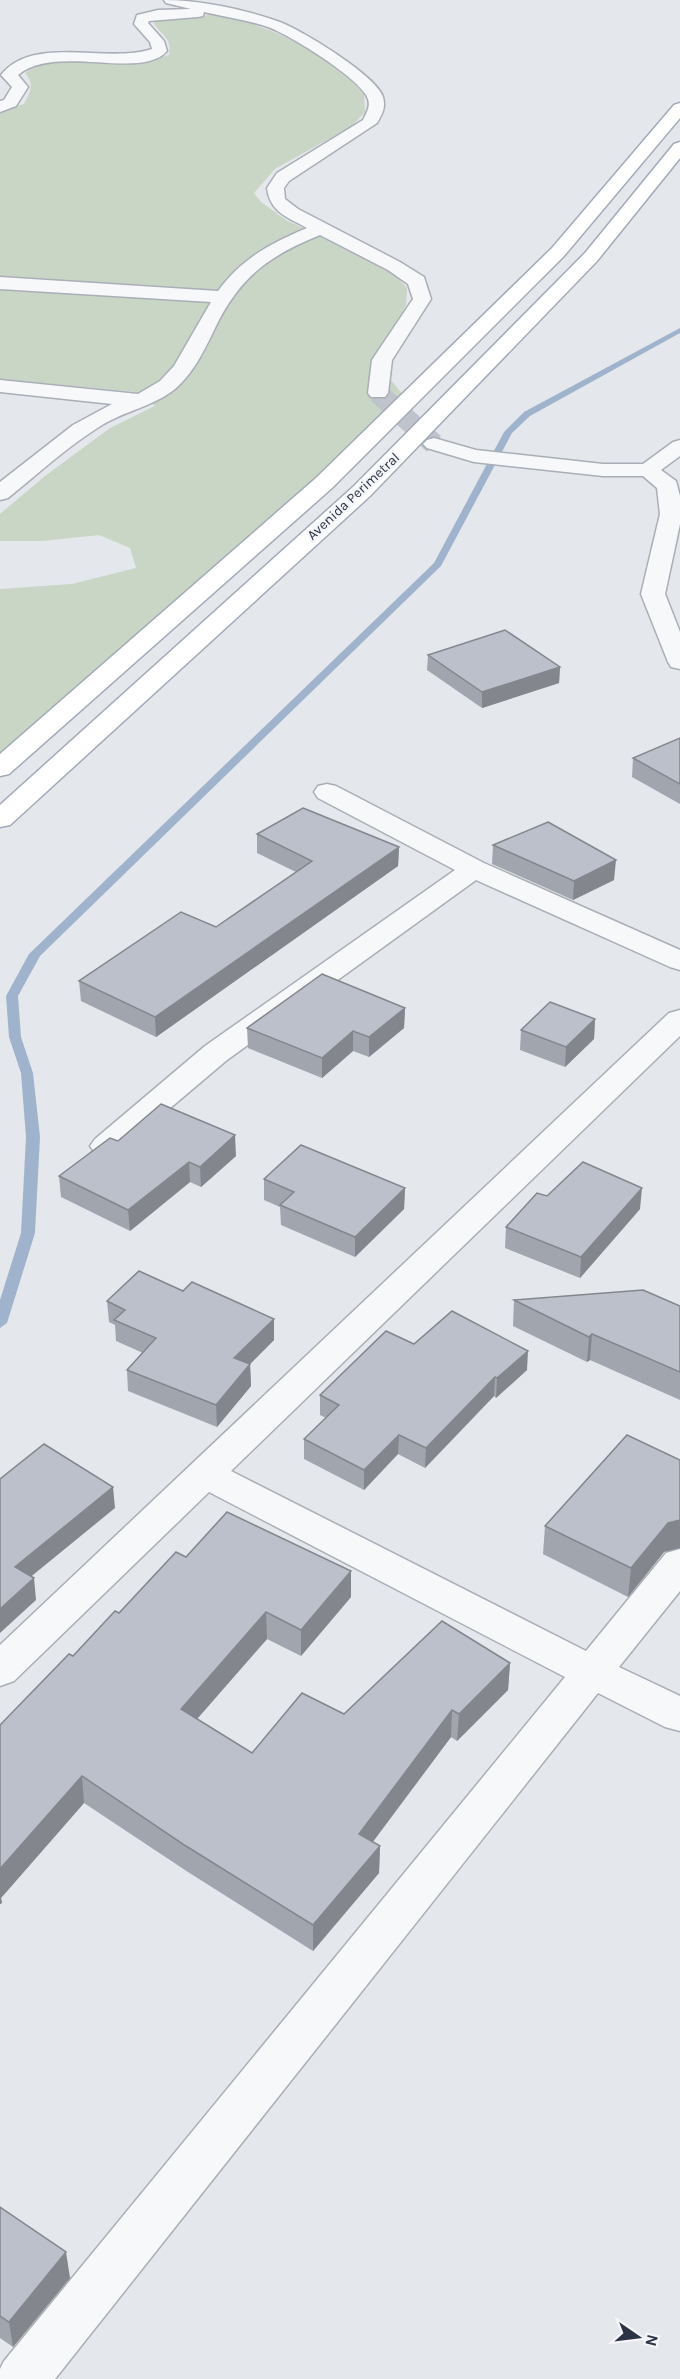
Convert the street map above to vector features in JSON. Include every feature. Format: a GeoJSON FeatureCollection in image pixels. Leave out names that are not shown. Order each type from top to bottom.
{"type":"FeatureCollection","features":[{"type":"Feature","properties":{"kind":"main road","name":"Avenida Perimetral"},"geometry":{"type":"LineString","coordinates":[[0,768],[332,476],[558,252],[680,108]]}},
{"type":"Feature","properties":{"kind":"main road","name":"Avenida Perimetral"},"geometry":{"type":"LineString","coordinates":[[0,819],[362,490],[591,256],[680,147]]}},
{"type":"Feature","properties":{"kind":"street"},"geometry":{"type":"LineString","coordinates":[[171,0],[273,24],[312,45],[360,78],[375,96],[377,108],[369,123],[283,177],[275,188],[277,201],[292,213],[394,266],[417,281],[422,299],[382,360],[378,393]]}},
{"type":"Feature","properties":{"kind":"street"},"geometry":{"type":"LineString","coordinates":[[0,107],[10,103],[20,87],[9,75],[16,66],[54,58],[130,60],[150,57],[160,51],[158,41],[141,24],[142,18],[159,14],[229,13]]}},
{"type":"Feature","properties":{"kind":"street"},"geometry":{"type":"LineString","coordinates":[[0,493],[83,428],[111,411],[144,401],[169,384],[193,354],[224,297],[245,268],[272,249],[321,228]]}},
{"type":"Feature","properties":{"kind":"street"},"geometry":{"type":"LineString","coordinates":[[0,283],[224,297]]}},
{"type":"Feature","properties":{"kind":"street"},"geometry":{"type":"LineString","coordinates":[[0,386],[144,401]]}},
{"type":"Feature","properties":{"kind":"street"},"geometry":{"type":"LineString","coordinates":[[434,444],[474,456],[603,470],[648,470],[680,446]]}},
{"type":"Feature","properties":{"kind":"street"},"geometry":{"type":"LineString","coordinates":[[648,470],[668,486],[671,514],[653,594],[680,662]]}},
{"type":"Feature","properties":{"kind":"street"},"geometry":{"type":"LineString","coordinates":[[327,792],[474,869],[680,962]]}},
{"type":"Feature","properties":{"kind":"street"},"geometry":{"type":"LineString","coordinates":[[106,1146],[216,1053],[474,869]]}},
{"type":"Feature","properties":{"kind":"street"},"geometry":{"type":"LineString","coordinates":[[0,1670],[680,1019]]}},
{"type":"Feature","properties":{"kind":"street"},"geometry":{"type":"LineString","coordinates":[[206,1474],[680,1715]]}},
{"type":"Feature","properties":{"kind":"street"},"geometry":{"type":"LineString","coordinates":[[22,2379],[680,1563]]}},
{"type":"Feature","properties":{"kind":"green space"},"geometry":{"type":"Polygon","coordinates":[[[214,15],[256,25],[296,42],[333,65],[364,94],[365,112],[352,126],[275,169],[254,193],[261,202],[286,220],[368,259],[394,274],[407,288],[406,305],[395,328],[386,374],[407,400],[0,772],[0,589],[72,584],[136,568],[130,548],[99,535],[42,541],[0,541],[0,514],[45,476],[110,428],[155,406],[136,392],[0,379],[0,111],[24,104],[31,84],[25,73],[43,62],[61,60],[139,62],[169,55],[169,43],[153,20],[167,16],[214,15]]]}},
{"type":"Feature","properties":{"kind":"building"},"geometry":{"type":"Polygon","coordinates":[[[505,630],[560,667],[482,692],[428,655],[505,630]]]}},
{"type":"Feature","properties":{"kind":"building"},"geometry":{"type":"Polygon","coordinates":[[[680,738],[680,784],[633,758],[680,738]]]}},
{"type":"Feature","properties":{"kind":"building"},"geometry":{"type":"Polygon","coordinates":[[[303,808],[399,847],[155,1017],[79,981],[181,912],[216,927],[312,861],[257,834],[303,808]]]}},
{"type":"Feature","properties":{"kind":"building"},"geometry":{"type":"Polygon","coordinates":[[[548,822],[616,860],[574,881],[493,845],[548,822]]]}},
{"type":"Feature","properties":{"kind":"building"},"geometry":{"type":"Polygon","coordinates":[[[322,974],[405,1008],[369,1037],[353,1031],[322,1058],[247,1028],[322,974]]]}},
{"type":"Feature","properties":{"kind":"building"},"geometry":{"type":"Polygon","coordinates":[[[550,1002],[595,1019],[566,1047],[521,1030],[550,1002]]]}},
{"type":"Feature","properties":{"kind":"building"},"geometry":{"type":"Polygon","coordinates":[[[161,1104],[235,1135],[200,1167],[189,1162],[128,1210],[59,1176],[110,1138],[118,1141],[161,1104]]]}},
{"type":"Feature","properties":{"kind":"building"},"geometry":{"type":"Polygon","coordinates":[[[301,1145],[405,1188],[355,1237],[280,1205],[294,1192],[264,1179],[301,1145]]]}},
{"type":"Feature","properties":{"kind":"building"},"geometry":{"type":"Polygon","coordinates":[[[583,1162],[642,1188],[581,1257],[506,1227],[537,1193],[547,1196],[583,1162]]]}},
{"type":"Feature","properties":{"kind":"building"},"geometry":{"type":"Polygon","coordinates":[[[139,1271],[183,1291],[192,1282],[274,1319],[234,1358],[250,1364],[216,1405],[127,1370],[156,1338],[114,1320],[125,1310],[107,1301],[139,1271]]]}},
{"type":"Feature","properties":{"kind":"building"},"geometry":{"type":"Polygon","coordinates":[[[643,1290],[680,1306],[680,1372],[592,1334],[589,1337],[514,1300],[643,1290]]]}},
{"type":"Feature","properties":{"kind":"building"},"geometry":{"type":"Polygon","coordinates":[[[452,1311],[528,1351],[497,1378],[495,1377],[426,1448],[399,1435],[364,1470],[304,1439],[339,1405],[320,1395],[386,1331],[414,1344],[452,1311]]]}},
{"type":"Feature","properties":{"kind":"building"},"geometry":{"type":"Polygon","coordinates":[[[627,1435],[680,1460],[680,1520],[668,1523],[631,1568],[545,1526],[627,1435]]]}},
{"type":"Feature","properties":{"kind":"building"},"geometry":{"type":"Polygon","coordinates":[[[44,1444],[113,1487],[15,1567],[34,1578],[0,1609],[0,1479],[44,1444]]]}},
{"type":"Feature","properties":{"kind":"building"},"geometry":{"type":"Polygon","coordinates":[[[227,1512],[351,1571],[301,1630],[266,1612],[181,1709],[252,1753],[302,1693],[344,1714],[442,1621],[510,1663],[459,1714],[452,1710],[359,1834],[380,1846],[313,1925],[186,1846],[82,1776],[0,1869],[0,1725],[69,1654],[73,1656],[115,1611],[119,1613],[176,1552],[186,1557],[227,1512]]]}},
{"type":"Feature","properties":{"kind":"building"},"geometry":{"type":"Polygon","coordinates":[[[0,2207],[66,2252],[9,2322],[0,2316],[0,2207]]]}},
{"type":"Feature","properties":{"kind":"waterway"},"geometry":{"type":"LineString","coordinates":[[0,1323],[28,1233],[33,1137],[27,1073],[15,1037],[12,996],[35,954],[438,564],[508,432],[527,414],[680,330]]}},
{"type":"Feature","properties":{"kind":"tunnel"},"geometry":{"type":"LineString","coordinates":[[378,393],[434,444]]}}]}
